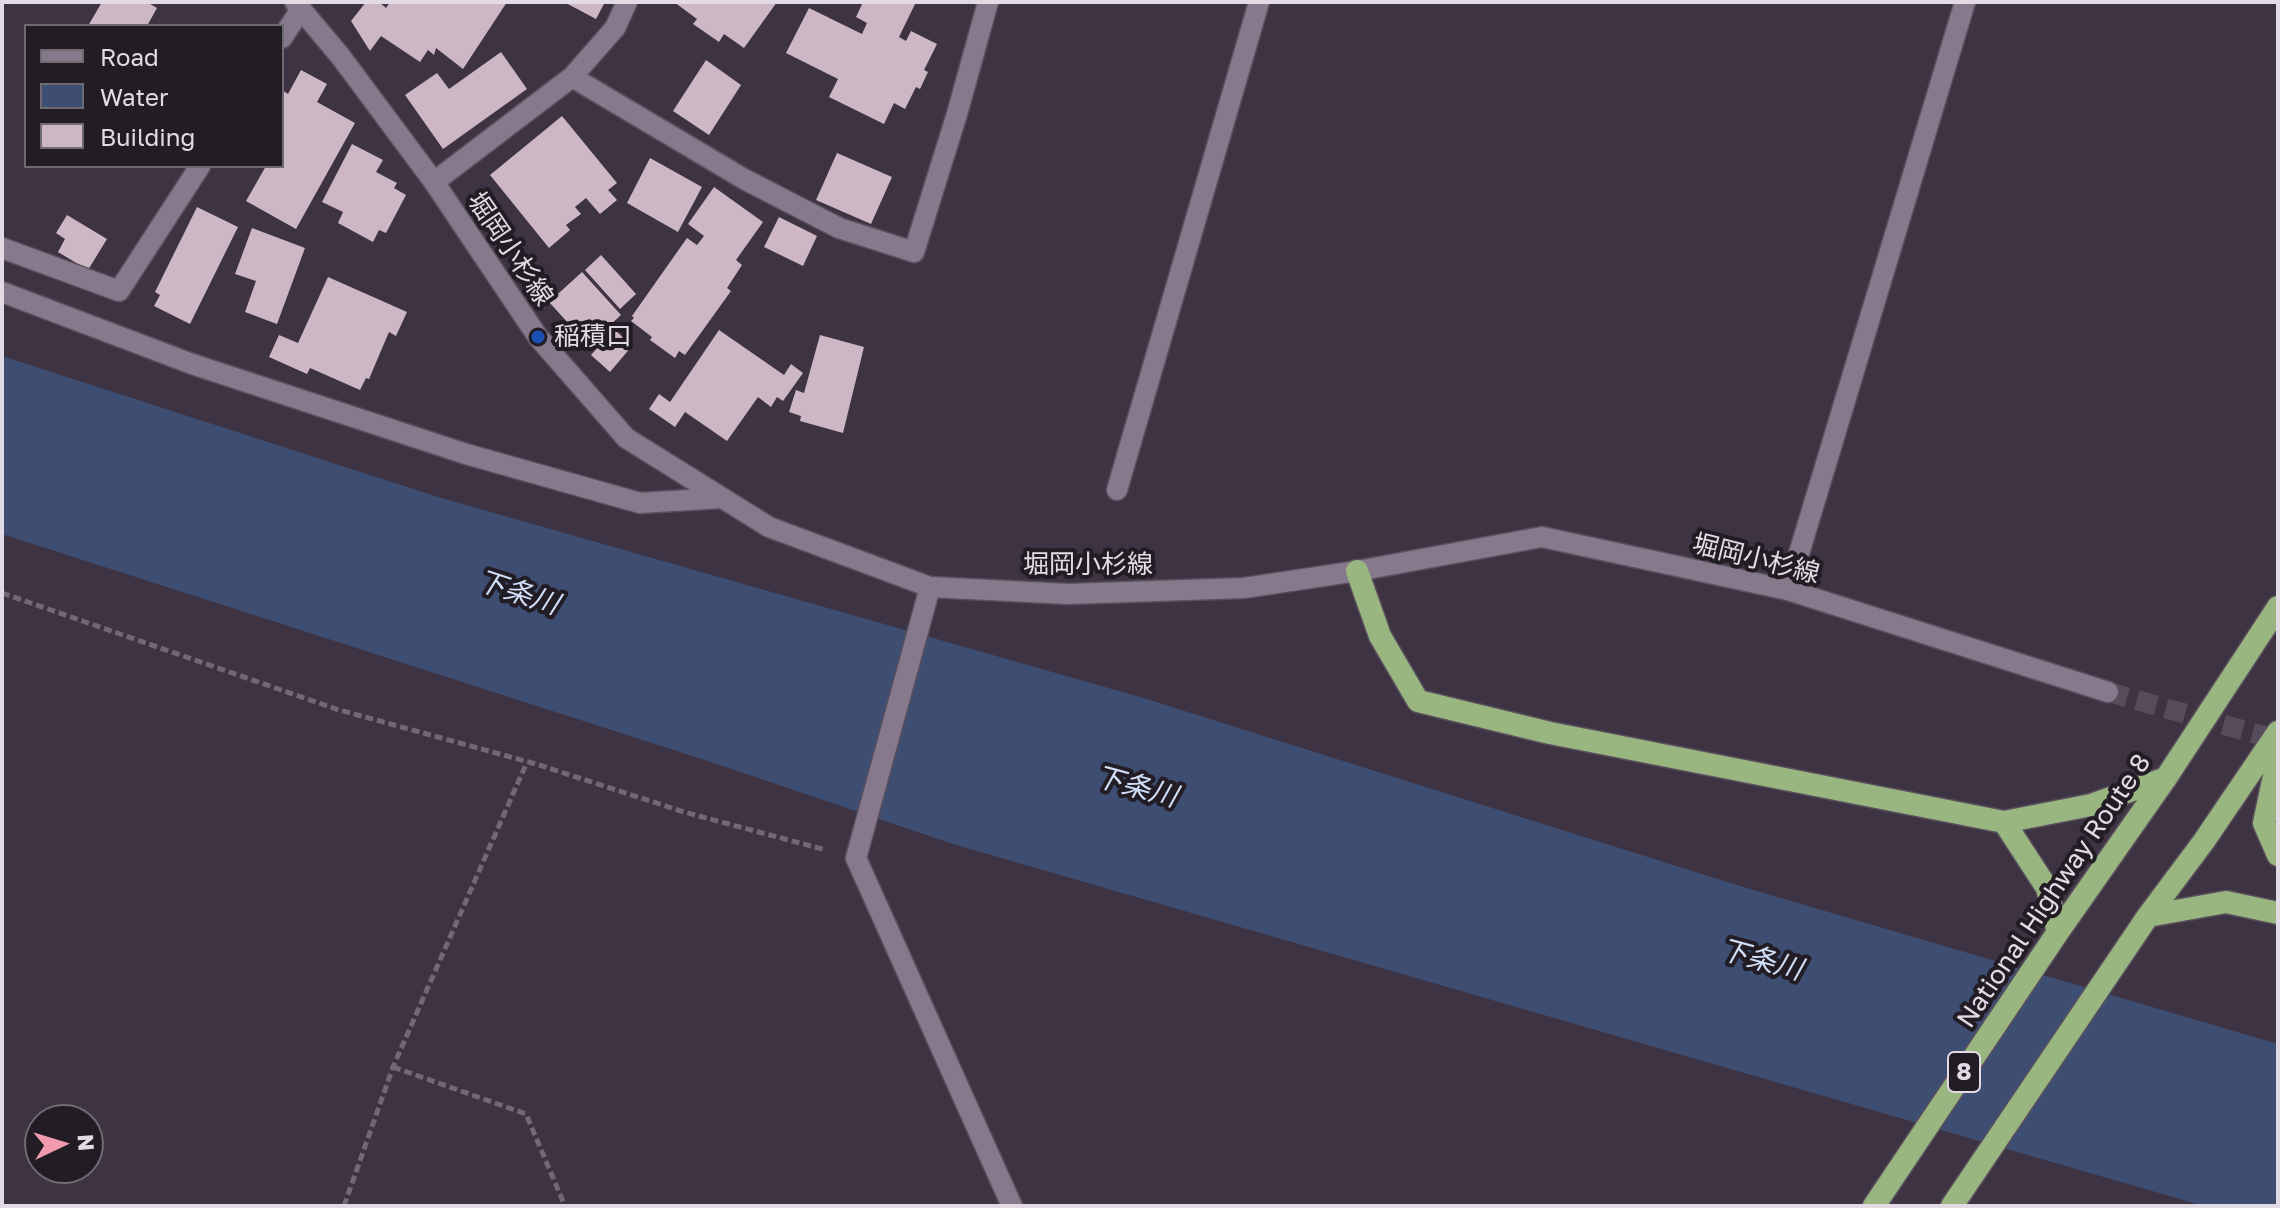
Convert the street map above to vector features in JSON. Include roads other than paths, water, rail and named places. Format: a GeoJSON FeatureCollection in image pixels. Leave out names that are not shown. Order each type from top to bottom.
{"type":"FeatureCollection","features":[{"type":"Feature","properties":{"kind":"highway"},"geometry":{"type":"LineString","coordinates":[[1357,571],[1380,636],[1418,701],[1550,733],[2004,822],[2091,805],[2166,778]]}},
{"type":"Feature","properties":{"kind":"highway","name":"National Highway Route 8"},"geometry":{"type":"LineString","coordinates":[[1874,1206],[2058,932],[2166,778],[2278,607]]}},
{"type":"Feature","properties":{"kind":"highway"},"geometry":{"type":"LineString","coordinates":[[1954,1204],[2148,916],[2204,841],[2278,732]]}},
{"type":"Feature","properties":{"kind":"highway"},"geometry":{"type":"LineString","coordinates":[[2278,757],[2264,823],[2278,855]]}},
{"type":"Feature","properties":{"kind":"highway"},"geometry":{"type":"LineString","coordinates":[[2004,822],[2047,888],[2058,932]]}},
{"type":"Feature","properties":{"kind":"highway"},"geometry":{"type":"LineString","coordinates":[[2148,916],[2226,902],[2278,913]]}},
{"type":"Feature","properties":{"kind":"street"},"geometry":{"type":"LineString","coordinates":[[434,182],[572,77],[615,28],[627,2]]}},
{"type":"Feature","properties":{"kind":"street"},"geometry":{"type":"LineString","coordinates":[[572,77],[744,179],[839,228],[914,252],[988,2]]}},
{"type":"Feature","properties":{"kind":"street"},"geometry":{"type":"LineString","coordinates":[[1117,490],[1259,2]]}},
{"type":"Feature","properties":{"kind":"street"},"geometry":{"type":"LineString","coordinates":[[1788,590],[1965,2]]}},
{"type":"Feature","properties":{"kind":"street"},"geometry":{"type":"LineString","coordinates":[[284,34],[298,6]]}},
{"type":"Feature","properties":{"kind":"street","name":"堀岡小杉線"},"geometry":{"type":"LineString","coordinates":[[298,6],[341,57],[434,182],[538,337],[626,438],[769,527],[930,587],[1068,594],[1229,589],[1357,571],[1542,537],[1788,590],[2108,692]]}},
{"type":"Feature","properties":{"kind":"street"},"geometry":{"type":"LineString","coordinates":[[2,248],[119,291],[199,168]]}},
{"type":"Feature","properties":{"kind":"street"},"geometry":{"type":"LineString","coordinates":[[2,292],[192,364],[466,454],[640,503],[722,498]]}},
{"type":"Feature","properties":{"kind":"street"},"geometry":{"type":"LineString","coordinates":[[930,587],[856,858],[1012,1206]]}},
{"type":"Feature","properties":{"kind":"water","name":"下条川"},"geometry":{"type":"Polygon","coordinates":[[[2,356],[438,497],[1140,697],[1740,886],[2278,1044],[2278,1206],[2204,1206],[953,844],[711,762],[2,534],[2,356]]]}},
{"type":"Feature","properties":{"kind":"tunnel"},"geometry":{"type":"LineString","coordinates":[[2108,692],[2278,740]]}},
{"type":"Feature","properties":{"kind":"place","name":"稲積口"},"geometry":{"type":"Point","coordinates":[538,337]}}]}
